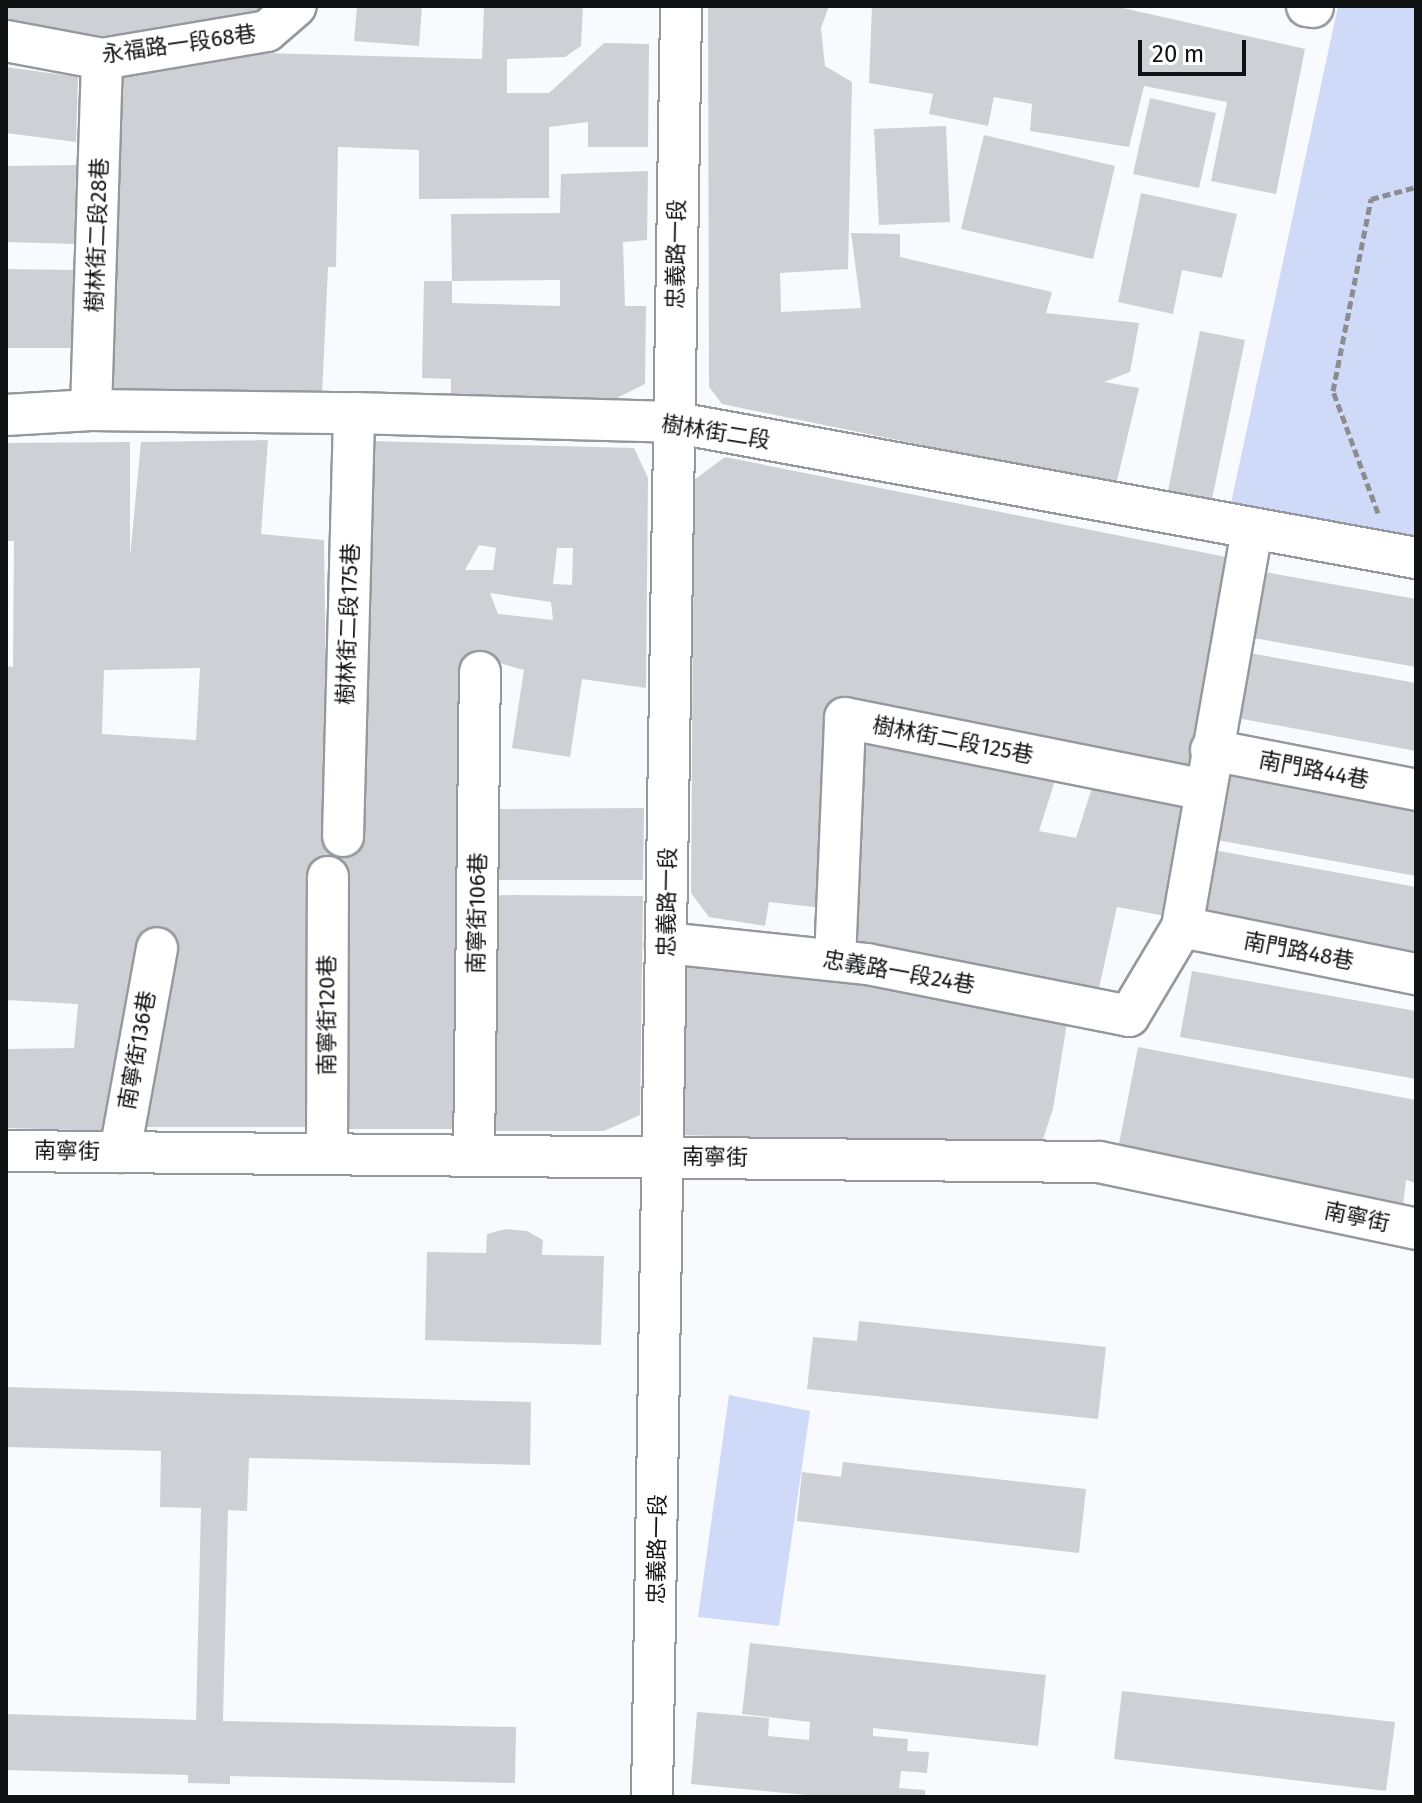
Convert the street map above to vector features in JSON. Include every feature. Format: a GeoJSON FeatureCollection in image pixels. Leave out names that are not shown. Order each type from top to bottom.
{"type":"FeatureCollection","features":[{"type":"Feature","properties":{"kind":"street","name":"永福路一段68巷"},"geometry":{"type":"LineString","coordinates":[[6,41],[102,59],[267,31],[296,6]]}},
{"type":"Feature","properties":{"kind":"street","name":"忠義路一段"},"geometry":{"type":"LineString","coordinates":[[652,1797],[681,6]]}},
{"type":"Feature","properties":{"kind":"street","name":"樹林街二段28巷"},"geometry":{"type":"LineString","coordinates":[[91,410],[102,59]]}},
{"type":"Feature","properties":{"kind":"street","name":"樹林街二段"},"geometry":{"type":"LineString","coordinates":[[6,415],[91,410],[354,413],[672,422],[1406,556]]}},
{"type":"Feature","properties":{"kind":"street","name":"樹林街二段175巷"},"geometry":{"type":"LineString","coordinates":[[343,836],[354,413]]}},
{"type":"Feature","properties":{"kind":"street"},"geometry":{"type":"LineString","coordinates":[[1182,927],[1252,528]]}},
{"type":"Feature","properties":{"kind":"street","name":"南寧街106巷"},"geometry":{"type":"LineString","coordinates":[[474,1155],[480,672]]}},
{"type":"Feature","properties":{"kind":"street","name":"樹林街二段125巷"},"geometry":{"type":"LineString","coordinates":[[835,960],[845,718],[1205,790]]}},
{"type":"Feature","properties":{"kind":"street","name":"南門路44巷"},"geometry":{"type":"LineString","coordinates":[[1211,750],[1416,790]]}},
{"type":"Feature","properties":{"kind":"street","name":"南寧街120巷"},"geometry":{"type":"LineString","coordinates":[[327,1154],[328,877]]}},
{"type":"Feature","properties":{"kind":"street","name":"忠義路一段24巷"},"geometry":{"type":"LineString","coordinates":[[666,943],[835,960],[1129,1016],[1182,927]]}},
{"type":"Feature","properties":{"kind":"street","name":"南門路48巷"},"geometry":{"type":"LineString","coordinates":[[1182,927],[1416,974]]}},
{"type":"Feature","properties":{"kind":"street","name":"南寧街136巷"},"geometry":{"type":"LineString","coordinates":[[120,1152],[157,948]]}},
{"type":"Feature","properties":{"kind":"street","name":"南寧街"},"geometry":{"type":"LineString","coordinates":[[6,1151],[1099,1162],[1416,1229]]}},
{"type":"Feature","properties":{"kind":"path"},"geometry":{"type":"LineString","coordinates":[[1406,556],[1352,454],[1333,391],[1371,199],[1416,187]]}},
{"type":"Feature","properties":{"kind":"shaded area"},"geometry":{"type":"Polygon","coordinates":[[[1338,6],[1416,6],[1416,536],[1231,503],[1338,6]]]}},
{"type":"Feature","properties":{"kind":"shaded area"},"geometry":{"type":"Polygon","coordinates":[[[729,1395],[810,1411],[779,1626],[698,1617],[729,1395]]]}},
{"type":"Feature","properties":{"kind":"building"},"geometry":{"type":"Polygon","coordinates":[[[6,6],[260,6],[258,18],[105,44],[6,23],[6,6]]]}},
{"type":"Feature","properties":{"kind":"building"},"geometry":{"type":"Polygon","coordinates":[[[357,6],[422,6],[419,46],[354,41],[357,6]]]}},
{"type":"Feature","properties":{"kind":"building"},"geometry":{"type":"Polygon","coordinates":[[[484,6],[583,6],[581,46],[565,57],[507,59],[507,93],[549,93],[604,43],[649,44],[648,147],[588,147],[588,122],[549,127],[549,198],[419,199],[419,150],[338,147],[336,267],[328,267],[322,396],[105,391],[115,78],[263,53],[482,59],[484,6]]]}},
{"type":"Feature","properties":{"kind":"building"},"geometry":{"type":"Polygon","coordinates":[[[708,6],[829,6],[821,28],[825,66],[852,82],[848,269],[780,273],[781,312],[861,308],[851,233],[900,234],[900,257],[1052,292],[1046,313],[1139,323],[1130,372],[1104,382],[1139,388],[1116,485],[722,404],[709,387],[708,6]]]}},
{"type":"Feature","properties":{"kind":"building"},"geometry":{"type":"Polygon","coordinates":[[[872,6],[1114,6],[1305,49],[1276,194],[1211,181],[1227,102],[1144,86],[1129,147],[1030,131],[1032,104],[994,97],[988,126],[929,114],[933,94],[869,83],[872,6]]]}},
{"type":"Feature","properties":{"kind":"building"},"geometry":{"type":"Polygon","coordinates":[[[6,67],[78,77],[76,142],[6,133],[6,67]]]}},
{"type":"Feature","properties":{"kind":"building"},"geometry":{"type":"Polygon","coordinates":[[[1150,98],[1216,113],[1199,188],[1133,174],[1150,98]]]}},
{"type":"Feature","properties":{"kind":"building"},"geometry":{"type":"Polygon","coordinates":[[[946,126],[950,222],[879,225],[874,129],[946,126]]]}},
{"type":"Feature","properties":{"kind":"building"},"geometry":{"type":"Polygon","coordinates":[[[984,135],[1115,166],[1093,259],[961,229],[984,135]]]}},
{"type":"Feature","properties":{"kind":"building"},"geometry":{"type":"Polygon","coordinates":[[[76,165],[75,244],[6,242],[6,166],[76,165]]]}},
{"type":"Feature","properties":{"kind":"building"},"geometry":{"type":"Polygon","coordinates":[[[648,171],[647,240],[623,242],[625,306],[646,306],[645,384],[611,401],[451,398],[451,379],[422,378],[424,281],[452,281],[451,214],[560,213],[561,174],[648,171]],[[560,280],[452,281],[452,303],[560,306],[560,280]]]}},
{"type":"Feature","properties":{"kind":"building"},"geometry":{"type":"Polygon","coordinates":[[[1141,193],[1237,214],[1222,278],[1182,270],[1173,314],[1118,302],[1141,193]]]}},
{"type":"Feature","properties":{"kind":"building"},"geometry":{"type":"Polygon","coordinates":[[[6,269],[74,270],[72,348],[6,348],[6,269]]]}},
{"type":"Feature","properties":{"kind":"building"},"geometry":{"type":"Polygon","coordinates":[[[1200,331],[1245,340],[1211,504],[1167,496],[1200,331]]]}},
{"type":"Feature","properties":{"kind":"building"},"geometry":{"type":"Polygon","coordinates":[[[268,440],[261,534],[324,540],[328,844],[369,441],[634,448],[648,478],[646,688],[582,679],[570,757],[512,748],[524,670],[496,662],[460,1129],[341,1129],[344,860],[313,860],[316,1127],[139,1127],[178,938],[141,934],[110,1131],[6,1128],[6,1049],[74,1048],[78,1004],[6,1000],[6,666],[13,667],[14,541],[6,541],[6,443],[130,442],[130,557],[141,442],[268,440]],[[479,545],[465,570],[493,570],[496,548],[479,545]],[[557,548],[553,584],[572,585],[573,548],[557,548]],[[490,593],[498,614],[553,620],[551,602],[490,593]],[[200,668],[104,670],[102,734],[196,740],[200,668]]]}},
{"type":"Feature","properties":{"kind":"building"},"geometry":{"type":"Polygon","coordinates":[[[725,457],[1231,558],[1192,769],[835,701],[823,908],[769,902],[765,926],[709,917],[691,893],[694,480],[725,457]]]}},
{"type":"Feature","properties":{"kind":"building"},"geometry":{"type":"Polygon","coordinates":[[[1259,571],[1416,599],[1416,667],[1248,637],[1259,571]]]}},
{"type":"Feature","properties":{"kind":"building"},"geometry":{"type":"Polygon","coordinates":[[[1244,652],[1416,683],[1416,751],[1232,717],[1244,652]]]}},
{"type":"Feature","properties":{"kind":"building"},"geometry":{"type":"Polygon","coordinates":[[[856,732],[1058,771],[1039,831],[1076,838],[1095,778],[1192,796],[1171,917],[1117,907],[1097,997],[846,942],[856,732]]]}},
{"type":"Feature","properties":{"kind":"building"},"geometry":{"type":"Polygon","coordinates":[[[1218,772],[1416,808],[1416,876],[1206,838],[1218,772]]]}},
{"type":"Feature","properties":{"kind":"building"},"geometry":{"type":"Polygon","coordinates":[[[644,808],[643,880],[491,880],[492,809],[644,808]]]}},
{"type":"Feature","properties":{"kind":"building"},"geometry":{"type":"Polygon","coordinates":[[[1203,848],[1416,887],[1416,955],[1191,914],[1203,848]]]}},
{"type":"Feature","properties":{"kind":"building"},"geometry":{"type":"Polygon","coordinates":[[[491,895],[643,896],[640,1115],[604,1131],[485,1131],[491,895]]]}},
{"type":"Feature","properties":{"kind":"building"},"geometry":{"type":"Polygon","coordinates":[[[682,960],[832,973],[1068,1017],[1053,1109],[1041,1145],[679,1135],[682,960]]]}},
{"type":"Feature","properties":{"kind":"building"},"geometry":{"type":"Polygon","coordinates":[[[1192,971],[1416,1011],[1416,1079],[1180,1037],[1192,971]]]}},
{"type":"Feature","properties":{"kind":"building"},"geometry":{"type":"Polygon","coordinates":[[[1138,1047],[1416,1100],[1416,1183],[1406,1180],[1403,1206],[1119,1144],[1138,1047]]]}},
{"type":"Feature","properties":{"kind":"building"},"geometry":{"type":"Polygon","coordinates":[[[506,1229],[527,1231],[543,1240],[542,1255],[604,1256],[601,1345],[425,1340],[427,1252],[486,1253],[487,1234],[506,1229]]]}},
{"type":"Feature","properties":{"kind":"building"},"geometry":{"type":"Polygon","coordinates":[[[859,1321],[1106,1347],[1098,1419],[807,1389],[813,1337],[857,1341],[859,1321]]]}},
{"type":"Feature","properties":{"kind":"building"},"geometry":{"type":"Polygon","coordinates":[[[6,1387],[531,1402],[530,1465],[249,1458],[247,1511],[228,1510],[223,1721],[516,1727],[515,1783],[230,1776],[230,1784],[188,1783],[188,1775],[6,1770],[6,1714],[196,1720],[201,1508],[160,1507],[161,1451],[6,1447],[6,1387]]]}},
{"type":"Feature","properties":{"kind":"building"},"geometry":{"type":"Polygon","coordinates":[[[843,1462],[1086,1489],[1079,1553],[797,1521],[802,1472],[841,1477],[843,1462]]]}},
{"type":"Feature","properties":{"kind":"building"},"geometry":{"type":"Polygon","coordinates":[[[750,1643],[1046,1675],[1038,1746],[873,1728],[873,1736],[908,1739],[907,1751],[929,1752],[927,1773],[901,1771],[899,1788],[925,1790],[925,1797],[827,1797],[691,1784],[697,1712],[769,1718],[768,1736],[809,1740],[810,1722],[742,1714],[750,1643]]]}},
{"type":"Feature","properties":{"kind":"building"},"geometry":{"type":"Polygon","coordinates":[[[1122,1691],[1395,1722],[1386,1791],[1114,1759],[1122,1691]]]}}]}
